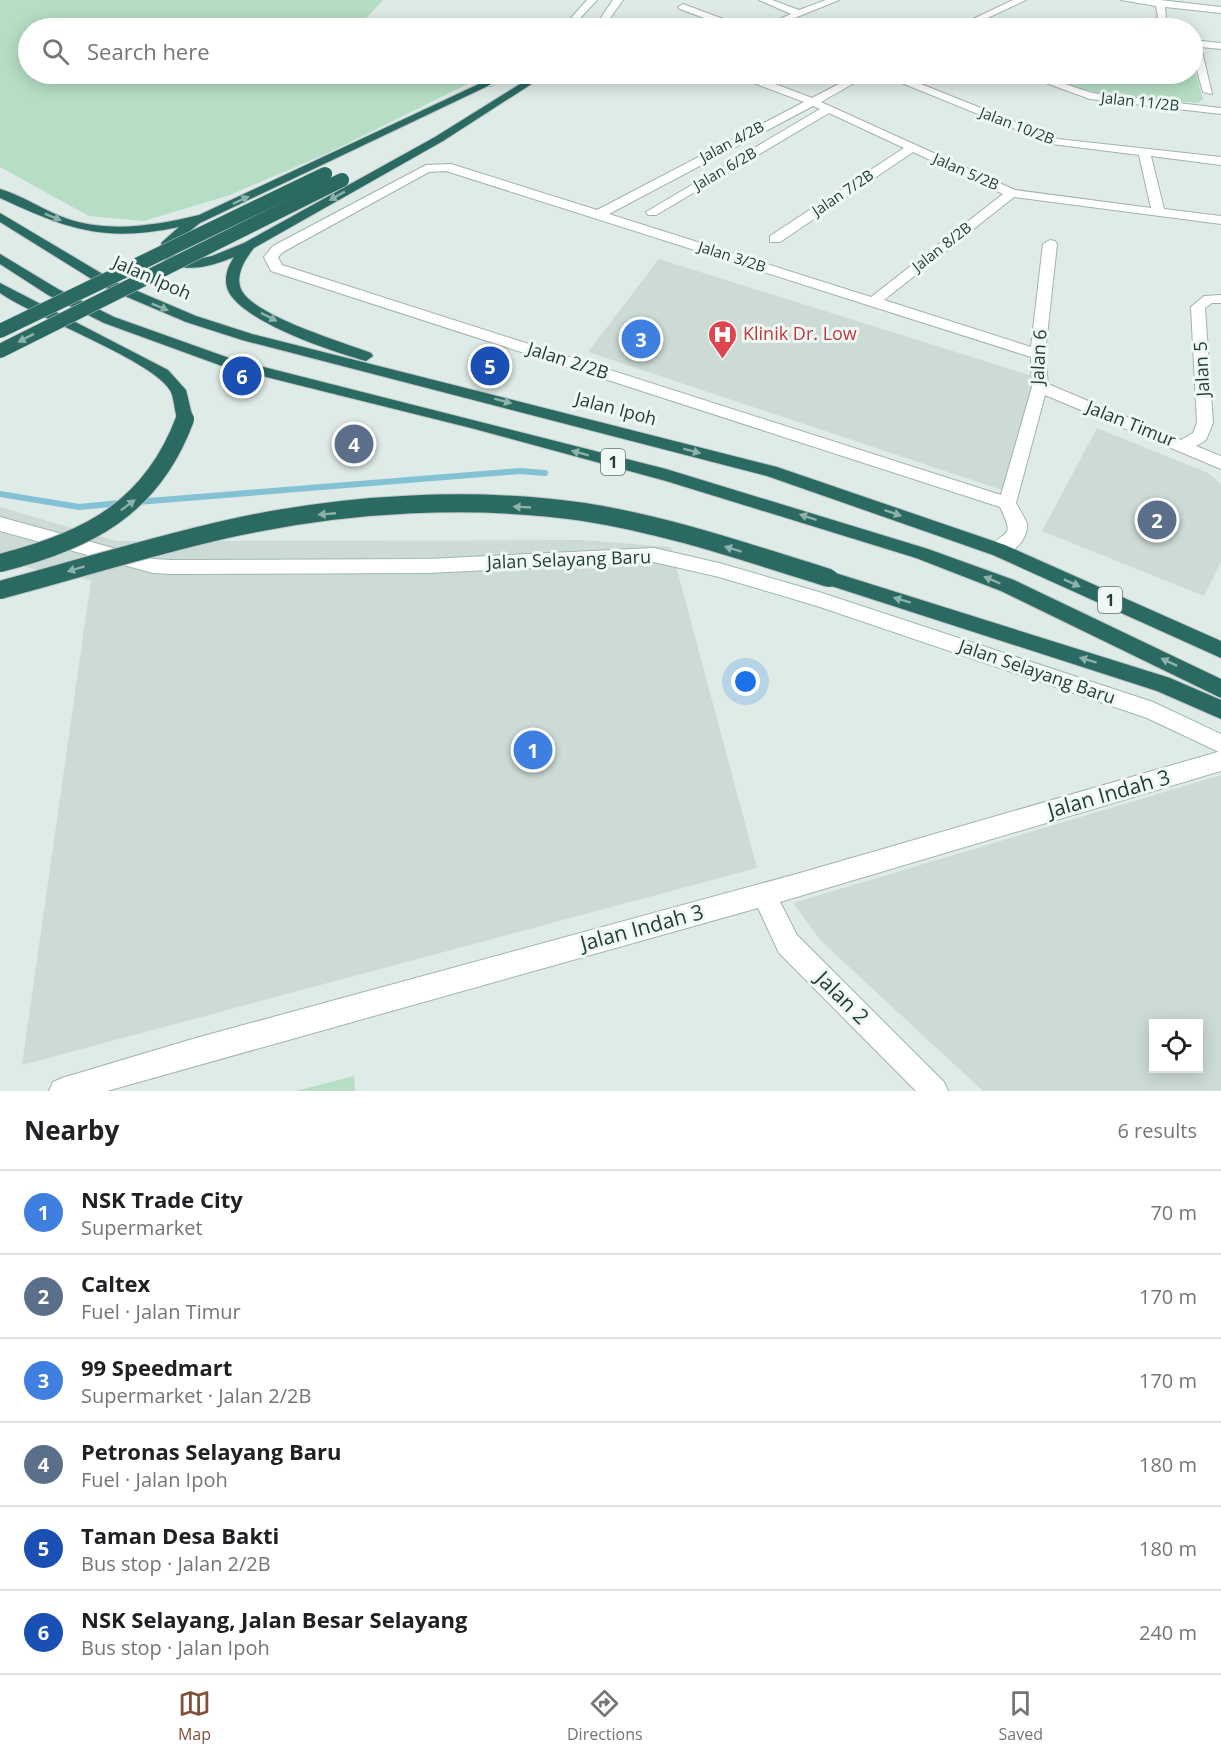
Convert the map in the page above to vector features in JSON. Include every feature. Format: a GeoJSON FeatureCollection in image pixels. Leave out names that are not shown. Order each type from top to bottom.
{"type":"FeatureCollection","features":[{"type":"Feature","properties":{"kind":"highway"},"geometry":{"type":"LineString","coordinates":[[0,331],[454,109],[487,84]]}},
{"type":"Feature","properties":{"kind":"highway"},"geometry":{"type":"LineString","coordinates":[[487,84],[203,218],[175,236],[167,245],[165,253],[169,258],[182,262],[213,261],[249,245],[439,139],[526,84]]}},
{"type":"Feature","properties":{"kind":"highway"},"geometry":{"type":"LineString","coordinates":[[0,351],[342,180],[460,124]]}},
{"type":"Feature","properties":{"kind":"highway"},"geometry":{"type":"LineString","coordinates":[[0,193],[73,225],[100,229],[149,229],[203,218]]}},
{"type":"Feature","properties":{"kind":"highway","name":"Jalan Ipoh"},"geometry":{"type":"LineString","coordinates":[[0,217],[111,285],[191,319],[247,337],[447,386],[771,471],[999,550],[1221,650]]}},
{"type":"Feature","properties":{"kind":"highway"},"geometry":{"type":"LineString","coordinates":[[249,245],[238,259],[233,274],[235,290],[243,304],[271,319],[312,336],[447,386]]}},
{"type":"Feature","properties":{"kind":"highway","name":"1"},"geometry":{"type":"LineString","coordinates":[[0,258],[58,296],[113,324],[164,343],[222,361],[467,422],[771,505],[987,577],[1183,668],[1221,689]]}},
{"type":"Feature","properties":{"kind":"highway"},"geometry":{"type":"LineString","coordinates":[[0,287],[31,307],[115,346],[163,373],[178,390],[185,419],[170,459],[156,479],[135,500],[88,531],[28,557],[0,564]]}},
{"type":"Feature","properties":{"kind":"highway"},"geometry":{"type":"LineString","coordinates":[[0,590],[117,556],[242,526],[310,515],[462,505],[549,508],[636,522],[829,578],[1163,684],[1221,711]]}},
{"type":"Feature","properties":{"kind":"street"},"geometry":{"type":"LineString","coordinates":[[575,18],[592,0]]}},
{"type":"Feature","properties":{"kind":"street"},"geometry":{"type":"LineString","coordinates":[[592,18],[604,0]]}},
{"type":"Feature","properties":{"kind":"street"},"geometry":{"type":"LineString","coordinates":[[605,18],[618,0]]}},
{"type":"Feature","properties":{"kind":"street"},"geometry":{"type":"LineString","coordinates":[[764,0],[800,14]]}},
{"type":"Feature","properties":{"kind":"street"},"geometry":{"type":"LineString","coordinates":[[789,18],[834,0]]}},
{"type":"Feature","properties":{"kind":"street"},"geometry":{"type":"LineString","coordinates":[[981,18],[1021,0]]}},
{"type":"Feature","properties":{"kind":"street"},"geometry":{"type":"LineString","coordinates":[[1126,0],[1221,10]]}},
{"type":"Feature","properties":{"kind":"street"},"geometry":{"type":"LineString","coordinates":[[1160,3],[1162,18]]}},
{"type":"Feature","properties":{"kind":"street"},"geometry":{"type":"LineString","coordinates":[[683,7],[713,18]]}},
{"type":"Feature","properties":{"kind":"street"},"geometry":{"type":"LineString","coordinates":[[1203,44],[1221,46]]}},
{"type":"Feature","properties":{"kind":"street"},"geometry":{"type":"LineString","coordinates":[[1203,74],[1208,92]]}},
{"type":"Feature","properties":{"kind":"street","name":"Jalan 5/2B"},"geometry":{"type":"LineString","coordinates":[[766,84],[811,101],[1012,193],[1221,220]]}},
{"type":"Feature","properties":{"kind":"street","name":"Jalan 4/2B"},"geometry":{"type":"LineString","coordinates":[[600,214],[841,84]]}},
{"type":"Feature","properties":{"kind":"street","name":"Jalan 10/2B"},"geometry":{"type":"LineString","coordinates":[[913,84],[1047,139],[1221,161]]}},
{"type":"Feature","properties":{"kind":"street","name":"Jalan 11/2B"},"geometry":{"type":"LineString","coordinates":[[1056,84],[1090,96],[1221,111]]}},
{"type":"Feature","properties":{"kind":"street","name":"Jalan 6/2B"},"geometry":{"type":"LineString","coordinates":[[652,212],[828,109]]}},
{"type":"Feature","properties":{"kind":"street","name":"Jalan 7/2B"},"geometry":{"type":"LineString","coordinates":[[775,239],[911,148]]}},
{"type":"Feature","properties":{"kind":"street"},"geometry":{"type":"LineString","coordinates":[[1144,152],[1160,213]]}},
{"type":"Feature","properties":{"kind":"street","name":"Jalan 3/2B"},"geometry":{"type":"LineString","coordinates":[[426,169],[447,167],[1038,354]]}},
{"type":"Feature","properties":{"kind":"street","name":"Jalan 2/2B"},"geometry":{"type":"LineString","coordinates":[[426,169],[278,249],[271,257],[273,264],[287,272],[1007,503]]}},
{"type":"Feature","properties":{"kind":"street","name":"Jalan 8/2B"},"geometry":{"type":"LineString","coordinates":[[873,302],[1012,193]]}},
{"type":"Feature","properties":{"kind":"street","name":"Jalan 6"},"geometry":{"type":"LineString","coordinates":[[1007,503],[1040,387],[1038,354],[1050,244]]}},
{"type":"Feature","properties":{"kind":"street","name":"Jalan 5"},"geometry":{"type":"LineString","coordinates":[[1184,446],[1200,436],[1205,423],[1198,307],[1209,299],[1221,299]]}},
{"type":"Feature","properties":{"kind":"street"},"geometry":{"type":"LineString","coordinates":[[1204,381],[1221,384]]}},
{"type":"Feature","properties":{"kind":"street","name":"Jalan Timur"},"geometry":{"type":"LineString","coordinates":[[1040,387],[1184,446],[1221,464]]}},
{"type":"Feature","properties":{"kind":"street"},"geometry":{"type":"LineString","coordinates":[[999,550],[1015,538],[1018,525],[1007,503]]}},
{"type":"Feature","properties":{"kind":"street","name":"Jalan Selayang Baru"},"geometry":{"type":"LineString","coordinates":[[0,524],[153,566],[171,567],[428,566],[654,555],[719,570],[841,606],[1153,711],[1221,744]]}},
{"type":"Feature","properties":{"kind":"street","name":"Jalan Indah 3"},"geometry":{"type":"LineString","coordinates":[[62,1091],[196,1051],[763,894],[1221,761]]}},
{"type":"Feature","properties":{"kind":"street","name":"Jalan 2"},"geometry":{"type":"LineString","coordinates":[[763,894],[788,944],[935,1091]]}},
{"type":"Feature","properties":{"kind":"shaded area"},"geometry":{"type":"Polygon","coordinates":[[[659,259],[1032,376],[1043,401],[1017,495],[588,352],[659,259]]]}},
{"type":"Feature","properties":{"kind":"shaded area"},"geometry":{"type":"Polygon","coordinates":[[[1097,428],[1208,473],[1221,484],[1221,562],[1204,596],[1042,531],[1097,428]]]}},
{"type":"Feature","properties":{"kind":"shaded area"},"geometry":{"type":"Polygon","coordinates":[[[0,507],[116,541],[583,540],[671,547],[757,868],[22,1065],[91,580],[0,562],[0,507]]]}},
{"type":"Feature","properties":{"kind":"shaded area"},"geometry":{"type":"Polygon","coordinates":[[[1221,775],[1221,1091],[983,1091],[821,941],[793,903],[1221,775]]]}},
{"type":"Feature","properties":{"kind":"green space"},"geometry":{"type":"Polygon","coordinates":[[[0,0],[383,0],[366,18],[18,18],[18,84],[468,84],[330,152],[230,195],[144,221],[89,216],[0,167],[0,0]]]}},
{"type":"Feature","properties":{"kind":"green space"},"geometry":{"type":"Polygon","coordinates":[[[1069,84],[1199,84],[1203,99],[1198,103],[1103,94],[1069,84]]]}},
{"type":"Feature","properties":{"kind":"green space"},"geometry":{"type":"Polygon","coordinates":[[[354,1076],[355,1091],[296,1091],[354,1076]]]}},
{"type":"Feature","properties":{"kind":"waterway"},"geometry":{"type":"LineString","coordinates":[[137,502],[520,471],[545,473]]}},
{"type":"Feature","properties":{"kind":"waterway"},"geometry":{"type":"LineString","coordinates":[[0,494],[79,507],[121,503]]}},
{"type":"Feature","properties":{"kind":"place","name":"99 Speedmart"},"geometry":{"type":"Point","coordinates":[641,339]}},
{"type":"Feature","properties":{"kind":"place","name":"Klinik Dr. Low"},"geometry":{"type":"Point","coordinates":[722,360]}},
{"type":"Feature","properties":{"kind":"place","name":"Taman Desa Bakti"},"geometry":{"type":"Point","coordinates":[490,366]}},
{"type":"Feature","properties":{"kind":"place","name":"NSK Selayang, Jalan Besar Selayang"},"geometry":{"type":"Point","coordinates":[242,376]}},
{"type":"Feature","properties":{"kind":"place","name":"Petronas Selayang Baru"},"geometry":{"type":"Point","coordinates":[354,444]}},
{"type":"Feature","properties":{"kind":"place","name":"Caltex"},"geometry":{"type":"Point","coordinates":[1157,520]}},
{"type":"Feature","properties":{"kind":"place","name":"NSK Trade City"},"geometry":{"type":"Point","coordinates":[533,750]}}]}
